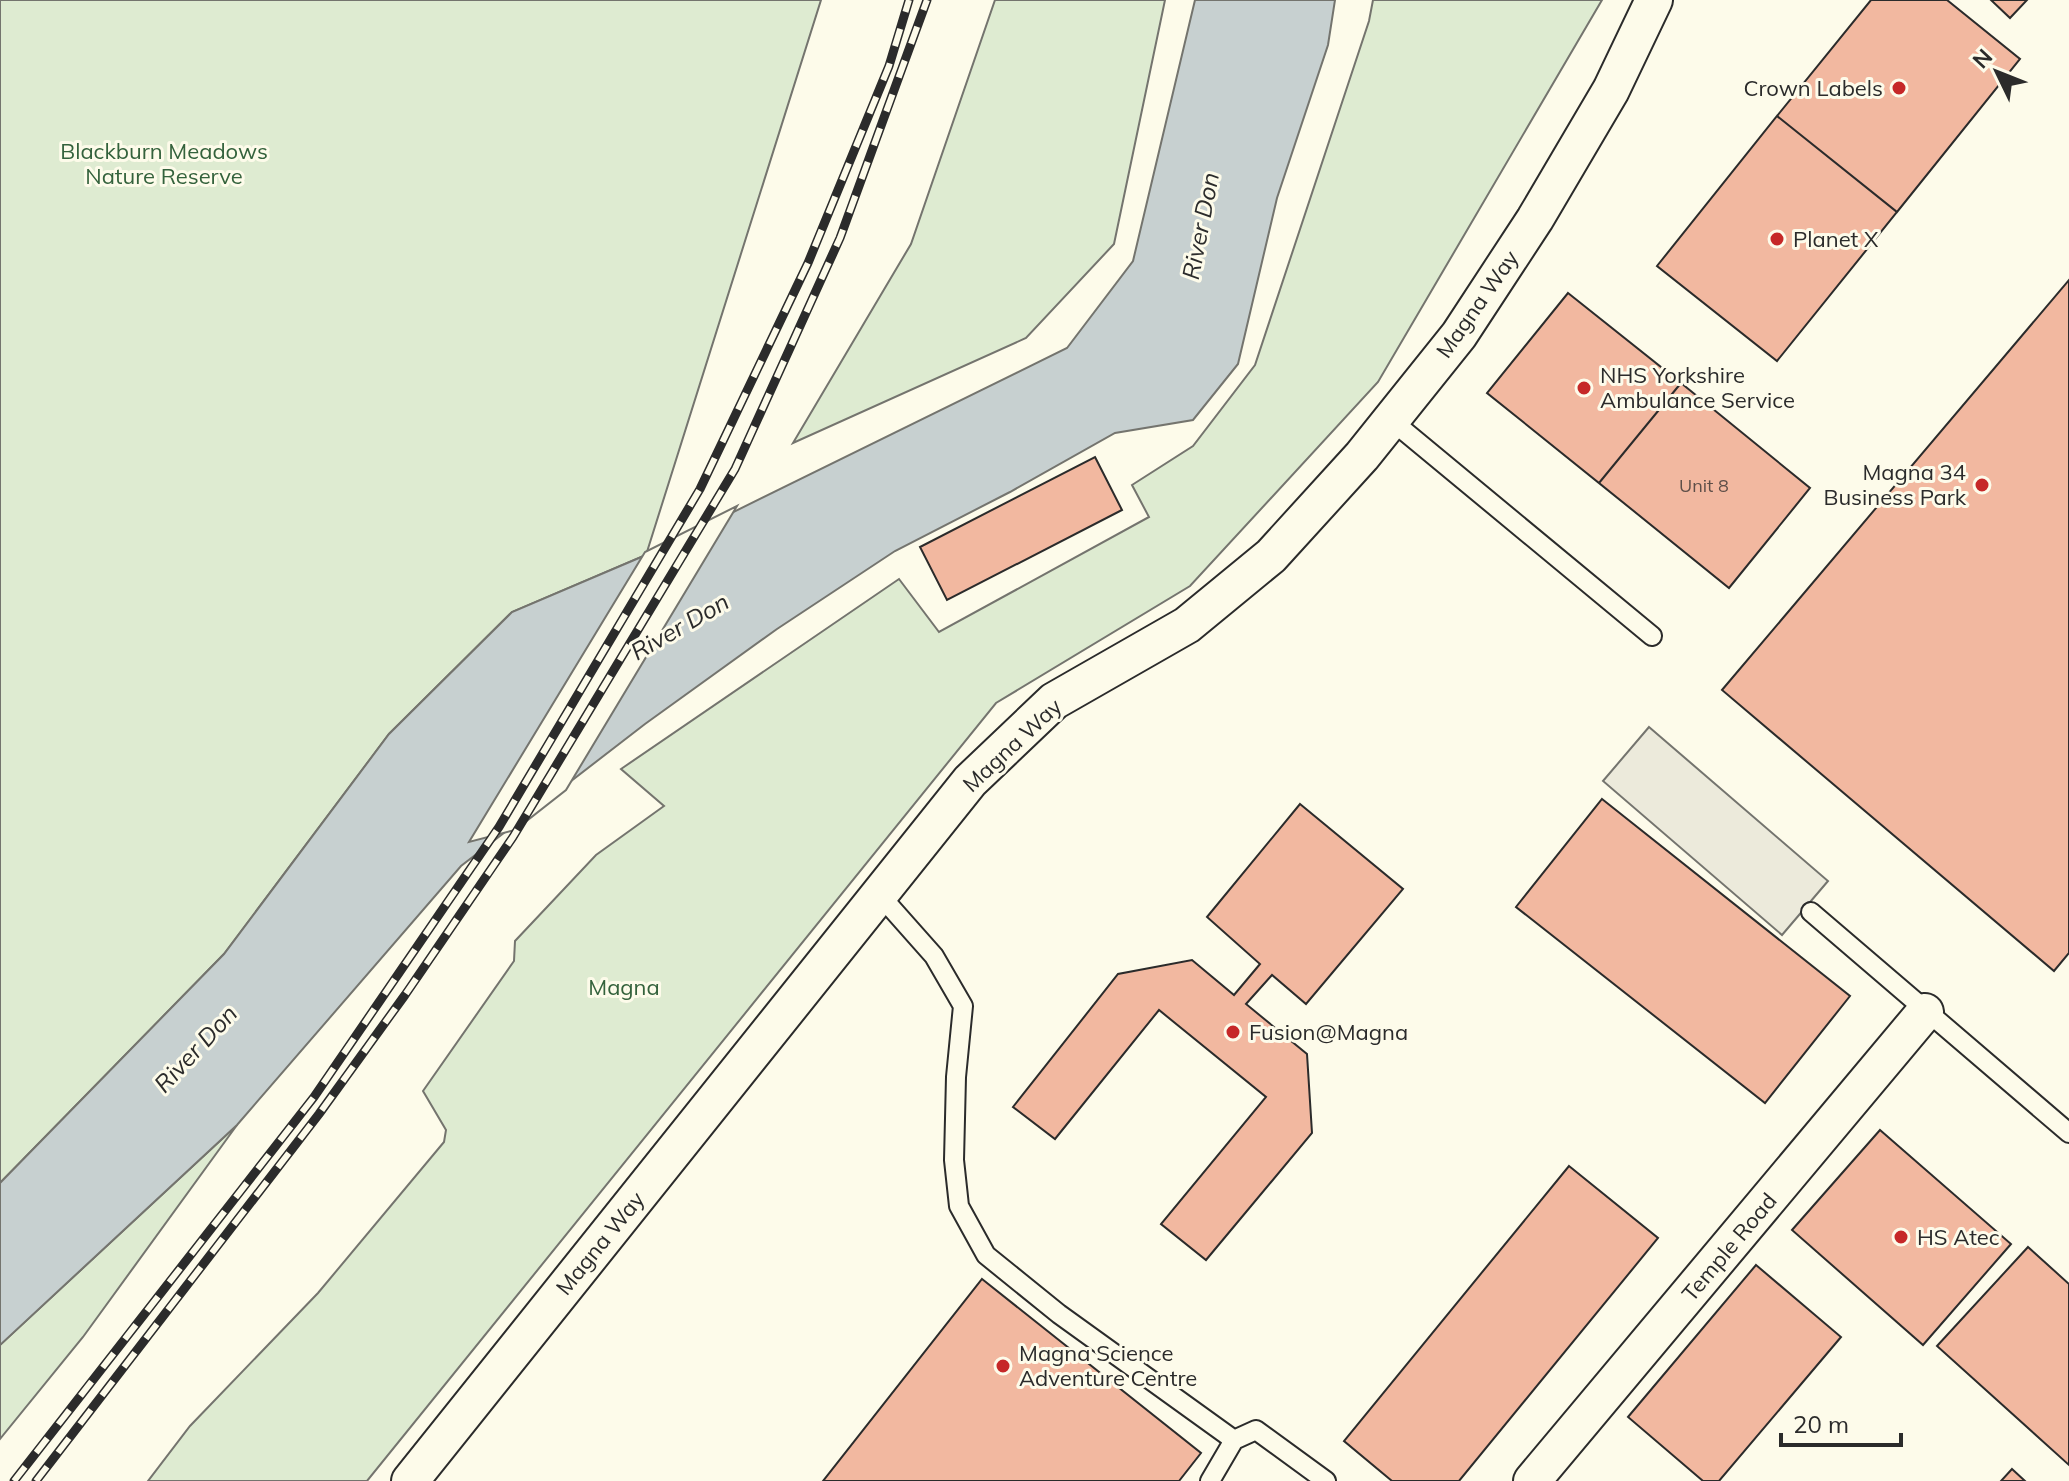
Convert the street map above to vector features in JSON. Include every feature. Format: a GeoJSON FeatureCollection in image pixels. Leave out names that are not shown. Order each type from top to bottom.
{"type":"FeatureCollection","features":[{"type":"Feature","properties":{"kind":"street","name":"Magna Way"},"geometry":{"type":"LineString","coordinates":[[410,1481],[970,781],[1054,701],[1187,625],[1271,556],[1391,420],[1459,335],[1535,219],[1611,90],[1654,0]]}},
{"type":"Feature","properties":{"kind":"street","name":"Temple Road"},"geometry":{"type":"LineString","coordinates":[[1532,1481],[1925,1012]]}},
{"type":"Feature","properties":{"kind":"lane"},"geometry":{"type":"LineString","coordinates":[[1391,420],[1652,636]]}},
{"type":"Feature","properties":{"kind":"lane"},"geometry":{"type":"LineString","coordinates":[[879,894],[934,956],[963,1006],[956,1077],[956,1176],[959,1206],[986,1255],[1059,1314],[1234,1440]]}},
{"type":"Feature","properties":{"kind":"lane"},"geometry":{"type":"LineString","coordinates":[[1811,912],[2069,1133]]}},
{"type":"Feature","properties":{"kind":"lane"},"geometry":{"type":"LineString","coordinates":[[1210,1481],[1234,1440],[1256,1430],[1326,1481]]}},
{"type":"Feature","properties":{"kind":"green space","name":"Blackburn Meadows Nature Reserve"},"geometry":{"type":"Polygon","coordinates":[[[0,0],[821,0],[646,555],[512,612],[389,734],[224,954],[0,1183],[0,0]]]}},
{"type":"Feature","properties":{"kind":"green space"},"geometry":{"type":"Polygon","coordinates":[[[995,0],[1165,0],[1114,244],[1026,338],[793,443],[911,244],[995,0]]]}},
{"type":"Feature","properties":{"kind":"green space","name":"Magna"},"geometry":{"type":"Polygon","coordinates":[[[1373,0],[1602,0],[1378,382],[1190,586],[996,703],[367,1481],[148,1481],[190,1426],[318,1293],[444,1142],[446,1130],[423,1091],[514,961],[515,941],[596,855],[664,806],[621,769],[899,579],[939,632],[1149,517],[1132,485],[1193,446],[1255,365],[1369,21],[1373,0]]]}},
{"type":"Feature","properties":{"kind":"green space"},"geometry":{"type":"Polygon","coordinates":[[[237,1125],[83,1337],[0,1439],[0,1345],[237,1125]]]}},
{"type":"Feature","properties":{"kind":"shaded area"},"geometry":{"type":"Polygon","coordinates":[[[1649,727],[1828,881],[1782,935],[1603,781],[1649,727]]]}},
{"type":"Feature","properties":{"kind":"water","name":"River Don"},"geometry":{"type":"Polygon","coordinates":[[[1195,0],[1335,0],[1328,45],[1277,198],[1238,364],[1193,420],[1115,433],[895,551],[777,629],[645,724],[461,866],[237,1125],[0,1345],[0,1183],[224,954],[389,734],[512,612],[646,555],[1067,348],[1133,261],[1195,0]]]}},
{"type":"Feature","properties":{"kind":"pier"},"geometry":{"type":"Polygon","coordinates":[[[737,506],[566,790],[515,830],[469,842],[645,552],[737,506]]]}},
{"type":"Feature","properties":{"kind":"building","name":"Crown Labels"},"geometry":{"type":"Polygon","coordinates":[[[1871,0],[1947,0],[2020,59],[1897,212],[1777,116],[1871,0]]]}},
{"type":"Feature","properties":{"kind":"building"},"geometry":{"type":"Polygon","coordinates":[[[1991,0],[2027,0],[2010,18],[1991,0]]]}},
{"type":"Feature","properties":{"kind":"building","name":"Planet X"},"geometry":{"type":"Polygon","coordinates":[[[1777,116],[1897,212],[1777,361],[1657,266],[1777,116]]]}},
{"type":"Feature","properties":{"kind":"building","name":"Magna 34 Business Park"},"geometry":{"type":"Polygon","coordinates":[[[2069,280],[2069,953],[2054,971],[1722,690],[2069,280]]]}},
{"type":"Feature","properties":{"kind":"building","name":"NHS Yorkshire Ambulance Service"},"geometry":{"type":"Polygon","coordinates":[[[1568,293],[1681,383],[1599,483],[1487,393],[1568,293]]]}},
{"type":"Feature","properties":{"kind":"building"},"geometry":{"type":"Polygon","coordinates":[[[1681,383],[1810,488],[1729,588],[1599,483],[1681,383]]]}},
{"type":"Feature","properties":{"kind":"building"},"geometry":{"type":"Polygon","coordinates":[[[1095,457],[1122,510],[947,600],[920,547],[1095,457]]]}},
{"type":"Feature","properties":{"kind":"building"},"geometry":{"type":"Polygon","coordinates":[[[1602,799],[1850,996],[1765,1103],[1516,907],[1602,799]]]}},
{"type":"Feature","properties":{"kind":"building","name":"Fusion@Magna"},"geometry":{"type":"Polygon","coordinates":[[[1300,804],[1403,889],[1306,1004],[1272,975],[1246,1004],[1307,1054],[1312,1133],[1206,1260],[1161,1224],[1266,1097],[1159,1010],[1055,1139],[1013,1107],[1118,974],[1192,960],[1234,995],[1260,964],[1207,917],[1300,804]]]}},
{"type":"Feature","properties":{"kind":"building","name":"HS Atec"},"geometry":{"type":"Polygon","coordinates":[[[1880,1130],[2011,1244],[1923,1345],[1792,1230],[1880,1130]]]}},
{"type":"Feature","properties":{"kind":"building"},"geometry":{"type":"Polygon","coordinates":[[[1569,1166],[1658,1238],[1459,1481],[1392,1481],[1344,1441],[1569,1166]]]}},
{"type":"Feature","properties":{"kind":"building"},"geometry":{"type":"Polygon","coordinates":[[[2028,1247],[2069,1284],[2069,1465],[1937,1346],[2028,1247]]]}},
{"type":"Feature","properties":{"kind":"building"},"geometry":{"type":"Polygon","coordinates":[[[1756,1265],[1841,1337],[1719,1481],[1703,1481],[1628,1417],[1756,1265]]]}},
{"type":"Feature","properties":{"kind":"building","name":"Magna Science Adventure Centre"},"geometry":{"type":"Polygon","coordinates":[[[982,1279],[1201,1453],[1179,1481],[823,1481],[982,1279]]]}},
{"type":"Feature","properties":{"kind":"building"},"geometry":{"type":"Polygon","coordinates":[[[2012,1469],[2025,1481],[2001,1481],[2012,1469]]]}},
{"type":"Feature","properties":{"kind":"railway"},"geometry":{"type":"LineString","coordinates":[[14,1481],[314,1097],[499,827],[700,489],[808,263],[889,66],[909,0]]}},
{"type":"Feature","properties":{"kind":"railway"},"geometry":{"type":"LineString","coordinates":[[36,1481],[319,1114],[405,995],[513,837],[735,469],[840,238],[927,0]]}},
{"type":"Feature","properties":{"kind":"place","name":"Crown Labels"},"geometry":{"type":"Point","coordinates":[1899,88]}},
{"type":"Feature","properties":{"kind":"place","name":"Planet X"},"geometry":{"type":"Point","coordinates":[1777,239]}},
{"type":"Feature","properties":{"kind":"place","name":"NHS Yorkshire Ambulance Service"},"geometry":{"type":"Point","coordinates":[1584,388]}},
{"type":"Feature","properties":{"kind":"place","name":"Magna 34 Business Park"},"geometry":{"type":"Point","coordinates":[1982,485]}},
{"type":"Feature","properties":{"kind":"place","name":"Fusion@Magna"},"geometry":{"type":"Point","coordinates":[1233,1032]}},
{"type":"Feature","properties":{"kind":"place","name":"HS Atec"},"geometry":{"type":"Point","coordinates":[1901,1237]}},
{"type":"Feature","properties":{"kind":"place","name":"Magna Science Adventure Centre"},"geometry":{"type":"Point","coordinates":[1003,1366]}}]}
